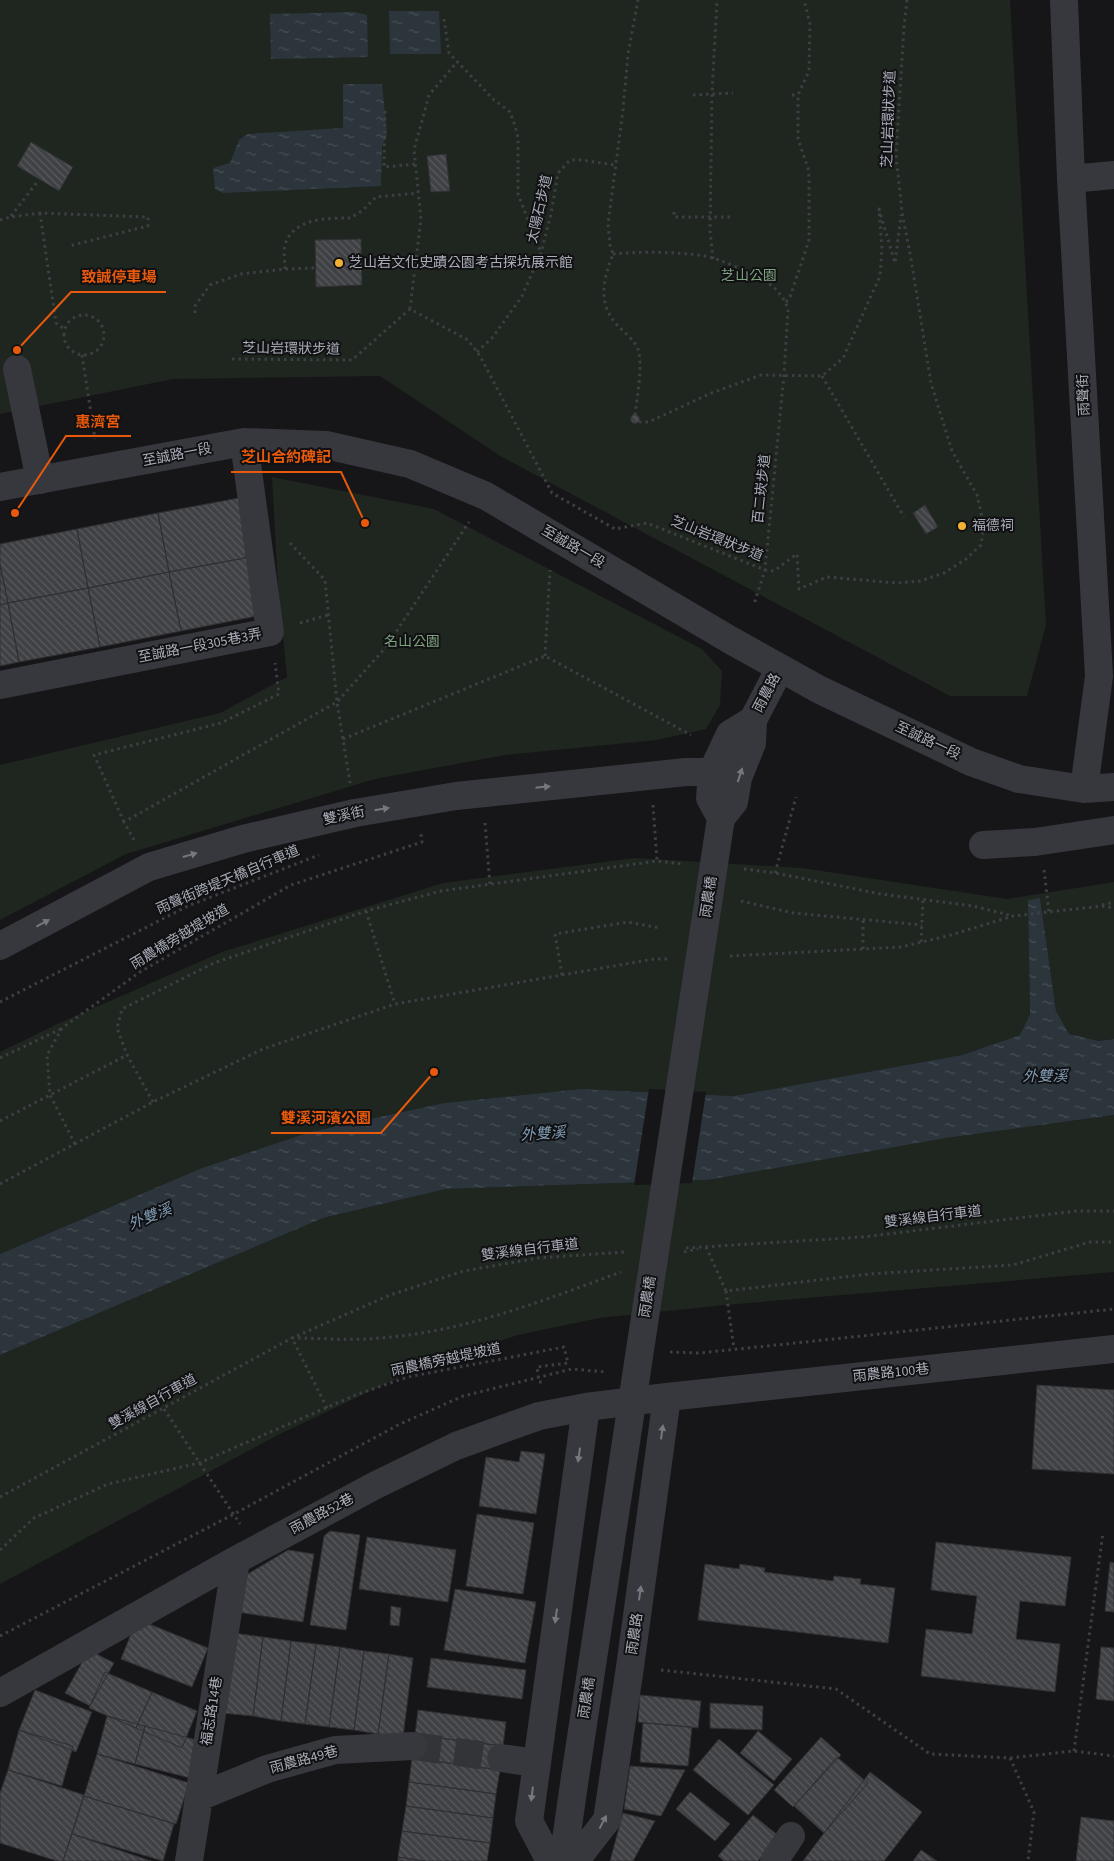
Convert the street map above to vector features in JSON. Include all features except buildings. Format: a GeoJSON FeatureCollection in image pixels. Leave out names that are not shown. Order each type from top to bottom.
{"type":"FeatureCollection","features":[{"type":"Feature","properties":{"kind":"street","name":"雨聲街"},"geometry":{"type":"LineString","coordinates":[[1064,0],[1071,179],[1099,676],[1084,789]]}},
{"type":"Feature","properties":{"kind":"street"},"geometry":{"type":"LineString","coordinates":[[1071,179],[1114,175]]}},
{"type":"Feature","properties":{"kind":"street"},"geometry":{"type":"LineString","coordinates":[[17,370],[40,480]]}},
{"type":"Feature","properties":{"kind":"street","name":"至誠路一段"},"geometry":{"type":"LineString","coordinates":[[0,487],[244,442],[326,445],[410,464],[486,496],[820,690],[971,762],[1019,779],[1084,789],[1114,787]]}},
{"type":"Feature","properties":{"kind":"street","name":"至誠路一段305巷3弄"},"geometry":{"type":"LineString","coordinates":[[0,685],[270,632],[244,442]]}},
{"type":"Feature","properties":{"kind":"street","name":"雨農路"},"geometry":{"type":"LineString","coordinates":[[721,818],[710,798],[712,772],[730,734],[753,720],[780,668]]}},
{"type":"Feature","properties":{"kind":"street"},"geometry":{"type":"LineString","coordinates":[[721,818],[734,802],[738,778],[752,743],[753,720]]}},
{"type":"Feature","properties":{"kind":"street","name":"雙溪街"},"geometry":{"type":"LineString","coordinates":[[0,946],[149,867],[243,839],[355,813],[466,795],[686,772],[712,772]]}},
{"type":"Feature","properties":{"kind":"street","name":"雨農橋"},"geometry":{"type":"LineString","coordinates":[[563,1861],[721,818]]}},
{"type":"Feature","properties":{"kind":"street"},"geometry":{"type":"LineString","coordinates":[[983,845],[1035,842],[1114,830]]}},
{"type":"Feature","properties":{"kind":"street","name":"雨農路100巷"},"geometry":{"type":"LineString","coordinates":[[667,1396],[1114,1349]]}},
{"type":"Feature","properties":{"kind":"street","name":"雨農路"},"geometry":{"type":"LineString","coordinates":[[575,1861],[607,1820],[667,1396]]}},
{"type":"Feature","properties":{"kind":"street","name":"雨農路52巷"},"geometry":{"type":"LineString","coordinates":[[0,1693],[236,1560],[374,1486],[456,1446],[539,1416],[586,1407],[667,1396]]}},
{"type":"Feature","properties":{"kind":"street"},"geometry":{"type":"LineString","coordinates":[[550,1861],[529,1821],[586,1407]]}},
{"type":"Feature","properties":{"kind":"street","name":"福志路14巷"},"geometry":{"type":"LineString","coordinates":[[189,1861],[236,1560]]}},
{"type":"Feature","properties":{"kind":"street","name":"雨農路49巷"},"geometry":{"type":"LineString","coordinates":[[199,1796],[267,1769],[335,1750],[414,1746]]}},
{"type":"Feature","properties":{"kind":"street"},"geometry":{"type":"LineString","coordinates":[[501,1758],[536,1763]]}},
{"type":"Feature","properties":{"kind":"street"},"geometry":{"type":"LineString","coordinates":[[774,1861],[791,1836]]}},
{"type":"Feature","properties":{"kind":"path"},"geometry":{"type":"LineString","coordinates":[[635,415],[639,367],[638,350],[632,339],[616,324],[607,310],[604,294],[607,271],[613,254],[608,224],[623,110],[628,54],[638,0]]}},
{"type":"Feature","properties":{"kind":"path"},"geometry":{"type":"LineString","coordinates":[[713,258],[710,217],[712,93],[717,0]]}},
{"type":"Feature","properties":{"kind":"path"},"geometry":{"type":"LineString","coordinates":[[613,254],[636,252],[706,256],[729,264],[769,283],[786,302],[790,297],[809,240],[808,168],[798,139],[798,95],[809,71],[810,24],[804,0]]}},
{"type":"Feature","properties":{"kind":"path","name":"芝山岩環狀步道"},"geometry":{"type":"LineString","coordinates":[[232,359],[352,360],[410,309],[468,340],[477,352],[552,493],[615,529],[647,523],[765,570],[774,571],[797,554],[799,589],[827,577],[897,583],[920,581],[944,573],[966,560],[981,545],[984,526],[977,495],[952,451],[931,383],[912,259],[902,212],[896,155],[907,0]]}},
{"type":"Feature","properties":{"kind":"path"},"geometry":{"type":"LineString","coordinates":[[444,19],[449,54],[493,99],[510,112],[518,137],[518,194],[541,253]]}},
{"type":"Feature","properties":{"kind":"path"},"geometry":{"type":"LineString","coordinates":[[410,309],[421,219],[414,150],[429,96],[457,62]]}},
{"type":"Feature","properties":{"kind":"path"},"geometry":{"type":"LineString","coordinates":[[693,95],[733,93]]}},
{"type":"Feature","properties":{"kind":"path"},"geometry":{"type":"LineString","coordinates":[[792,95],[798,95]]}},
{"type":"Feature","properties":{"kind":"path"},"geometry":{"type":"LineString","coordinates":[[384,110],[384,166],[416,164]]}},
{"type":"Feature","properties":{"kind":"path","name":"太陽石步道"},"geometry":{"type":"LineString","coordinates":[[477,352],[493,337],[522,296],[541,253],[551,214],[558,173],[570,160],[615,165]]}},
{"type":"Feature","properties":{"kind":"path"},"geometry":{"type":"LineString","coordinates":[[11,217],[38,181]]}},
{"type":"Feature","properties":{"kind":"path"},"geometry":{"type":"LineString","coordinates":[[284,269],[285,246],[295,228],[308,222],[356,216],[376,197],[418,193]]}},
{"type":"Feature","properties":{"kind":"path"},"geometry":{"type":"LineString","coordinates":[[639,422],[649,422],[709,394],[762,375],[822,376],[843,358],[880,276],[882,249],[879,209],[895,263],[902,212]]}},
{"type":"Feature","properties":{"kind":"path"},"geometry":{"type":"LineString","coordinates":[[674,212],[674,217],[732,217]]}},
{"type":"Feature","properties":{"kind":"path"},"geometry":{"type":"LineString","coordinates":[[40,213],[56,323],[64,329]]}},
{"type":"Feature","properties":{"kind":"path"},"geometry":{"type":"LineString","coordinates":[[0,220],[40,213],[148,217],[148,226],[69,246]]}},
{"type":"Feature","properties":{"kind":"path"},"geometry":{"type":"LineString","coordinates":[[195,314],[195,306],[210,285],[241,274],[314,268]]}},
{"type":"Feature","properties":{"kind":"path","name":"百二崁步道"},"geometry":{"type":"LineString","coordinates":[[754,604],[765,570],[784,375],[788,310],[786,302]]}},
{"type":"Feature","properties":{"kind":"path"},"geometry":{"type":"LineString","coordinates":[[86,315],[94,318],[101,324],[104,332],[104,342],[99,349],[91,354],[82,356],[74,353],[67,346],[64,338],[64,329],[77,316],[86,315]]}},
{"type":"Feature","properties":{"kind":"path"},"geometry":{"type":"LineString","coordinates":[[82,356],[100,469]]}},
{"type":"Feature","properties":{"kind":"path"},"geometry":{"type":"LineString","coordinates":[[822,376],[904,518]]}},
{"type":"Feature","properties":{"kind":"path"},"geometry":{"type":"LineString","coordinates":[[124,822],[337,702],[386,647],[486,496]]}},
{"type":"Feature","properties":{"kind":"path"},"geometry":{"type":"LineString","coordinates":[[286,539],[325,580],[337,702],[355,813]]}},
{"type":"Feature","properties":{"kind":"path"},"geometry":{"type":"LineString","coordinates":[[545,656],[550,564]]}},
{"type":"Feature","properties":{"kind":"path"},"geometry":{"type":"LineString","coordinates":[[149,867],[124,822],[94,755],[221,723],[279,694],[270,632]]}},
{"type":"Feature","properties":{"kind":"path"},"geometry":{"type":"LineString","coordinates":[[343,739],[545,656]]}},
{"type":"Feature","properties":{"kind":"path"},"geometry":{"type":"LineString","coordinates":[[545,656],[691,736]]}},
{"type":"Feature","properties":{"kind":"path"},"geometry":{"type":"LineString","coordinates":[[775,873],[796,797]]}},
{"type":"Feature","properties":{"kind":"path"},"geometry":{"type":"LineString","coordinates":[[653,800],[657,862]]}},
{"type":"Feature","properties":{"kind":"path"},"geometry":{"type":"LineString","coordinates":[[484,816],[490,885]]}},
{"type":"Feature","properties":{"kind":"path","name":"雨農橋旁越堤坡道"},"geometry":{"type":"LineString","coordinates":[[75,1144],[50,1095],[47,1055],[62,1028],[140,972],[291,885],[422,842],[420,827]]}},
{"type":"Feature","properties":{"kind":"path","name":"雨聲街跨堤天橋自行車道"},"geometry":{"type":"LineString","coordinates":[[0,1002],[188,906],[308,858],[327,853]]}},
{"type":"Feature","properties":{"kind":"path"},"geometry":{"type":"LineString","coordinates":[[1043,861],[1049,912]]}},
{"type":"Feature","properties":{"kind":"path"},"geometry":{"type":"LineString","coordinates":[[153,1102],[127,1055],[117,1028],[122,1009],[214,963],[366,911],[441,891],[657,862],[690,864]]}},
{"type":"Feature","properties":{"kind":"path"},"geometry":{"type":"LineString","coordinates":[[737,868],[775,873],[881,894],[973,906],[1013,916]]}},
{"type":"Feature","properties":{"kind":"path"},"geometry":{"type":"LineString","coordinates":[[921,942],[923,900]]}},
{"type":"Feature","properties":{"kind":"path"},"geometry":{"type":"LineString","coordinates":[[741,901],[793,913],[922,925]]}},
{"type":"Feature","properties":{"kind":"path"},"geometry":{"type":"LineString","coordinates":[[722,956],[901,946],[1013,916],[1102,906],[1114,902]]}},
{"type":"Feature","properties":{"kind":"path"},"geometry":{"type":"LineString","coordinates":[[1102,906],[1114,908]]}},
{"type":"Feature","properties":{"kind":"path"},"geometry":{"type":"LineString","coordinates":[[366,911],[395,1004]]}},
{"type":"Feature","properties":{"kind":"path"},"geometry":{"type":"LineString","coordinates":[[863,920],[863,949]]}},
{"type":"Feature","properties":{"kind":"path"},"geometry":{"type":"LineString","coordinates":[[562,975],[555,934],[628,922],[660,928]]}},
{"type":"Feature","properties":{"kind":"path"},"geometry":{"type":"LineString","coordinates":[[0,1184],[153,1102],[264,1049],[395,1004],[654,959],[673,958]]}},
{"type":"Feature","properties":{"kind":"path"},"geometry":{"type":"LineString","coordinates":[[0,1058],[62,1028]]}},
{"type":"Feature","properties":{"kind":"path"},"geometry":{"type":"LineString","coordinates":[[0,1121],[127,1055]]}},
{"type":"Feature","properties":{"kind":"path","name":"雙溪線自行車道"},"geometry":{"type":"LineString","coordinates":[[676,1248],[863,1237],[1076,1211],[1114,1211]]}},
{"type":"Feature","properties":{"kind":"path"},"geometry":{"type":"LineString","coordinates":[[726,1291],[869,1274],[1013,1265],[1090,1242],[1114,1242]]}},
{"type":"Feature","properties":{"kind":"path"},"geometry":{"type":"LineString","coordinates":[[680,1254],[706,1246],[726,1291],[734,1349]]}},
{"type":"Feature","properties":{"kind":"path","name":"雙溪線自行車道"},"geometry":{"type":"LineString","coordinates":[[0,1497],[292,1338],[390,1295],[464,1271],[538,1258],[627,1252]]}},
{"type":"Feature","properties":{"kind":"path"},"geometry":{"type":"LineString","coordinates":[[0,1550],[34,1518],[108,1484],[199,1463],[327,1408],[292,1338],[380,1338],[457,1327],[526,1307],[628,1270]]}},
{"type":"Feature","properties":{"kind":"path"},"geometry":{"type":"LineString","coordinates":[[662,1352],[699,1353],[1114,1309]]}},
{"type":"Feature","properties":{"kind":"path","name":"雨農橋旁越堤坡道"},"geometry":{"type":"LineString","coordinates":[[327,1408],[358,1394],[408,1377],[564,1347],[568,1363],[538,1368],[538,1376]]}},
{"type":"Feature","properties":{"kind":"path"},"geometry":{"type":"LineString","coordinates":[[0,1636],[234,1514],[398,1424],[463,1396],[538,1376],[572,1369],[612,1372]]}},
{"type":"Feature","properties":{"kind":"path"},"geometry":{"type":"LineString","coordinates":[[164,1409],[234,1514]]}},
{"type":"Feature","properties":{"kind":"path"},"geometry":{"type":"LineString","coordinates":[[1074,1751],[1103,1532]]}},
{"type":"Feature","properties":{"kind":"path"},"geometry":{"type":"LineString","coordinates":[[630,1667],[836,1689],[930,1754],[1010,1758],[1074,1751],[1114,1756]]}},
{"type":"Feature","properties":{"kind":"path"},"geometry":{"type":"LineString","coordinates":[[1010,1758],[1034,1812],[1028,1861]]}},
{"type":"Feature","properties":{"kind":"green space","name":"芝山公園"},"geometry":{"type":"Polygon","coordinates":[[[0,0],[1010,0],[1046,625],[1027,696],[950,696],[502,457],[380,376],[173,379],[0,414],[0,0]]]}},
{"type":"Feature","properties":{"kind":"green space","name":"名山公園"},"geometry":{"type":"Polygon","coordinates":[[[272,477],[434,509],[702,649],[722,671],[720,705],[706,729],[657,740],[505,755],[375,779],[126,854],[0,920],[0,765],[220,713],[287,677],[278,585],[272,477]]]}},
{"type":"Feature","properties":{"kind":"green space"},"geometry":{"type":"Polygon","coordinates":[[[635,858],[802,868],[1007,899],[1114,882],[1114,1039],[1099,1041],[1069,1034],[1056,1011],[1040,898],[1028,901],[1030,1014],[1020,1035],[962,1055],[734,1096],[580,1089],[444,1103],[310,1132],[202,1168],[0,1254],[0,1052],[55,1025],[222,952],[443,883],[635,858]]]}},
{"type":"Feature","properties":{"kind":"green space"},"geometry":{"type":"Polygon","coordinates":[[[1114,1115],[1114,1272],[725,1305],[599,1318],[518,1335],[423,1366],[276,1436],[0,1584],[0,1355],[323,1218],[446,1189],[708,1180],[946,1138],[1114,1115]]]}},
{"type":"Feature","properties":{"kind":"water"},"geometry":{"type":"Polygon","coordinates":[[[389,11],[439,11],[441,54],[390,54],[389,11]]]}},
{"type":"Feature","properties":{"kind":"water"},"geometry":{"type":"Polygon","coordinates":[[[355,12],[367,15],[368,57],[271,59],[270,14],[355,12]]]}},
{"type":"Feature","properties":{"kind":"water"},"geometry":{"type":"Polygon","coordinates":[[[343,84],[382,84],[387,135],[382,146],[381,186],[223,193],[215,189],[213,168],[230,163],[239,140],[247,134],[343,128],[343,84]]]}},
{"type":"Feature","properties":{"kind":"water","name":"外雙溪"},"geometry":{"type":"Polygon","coordinates":[[[1040,898],[1056,1011],[1069,1034],[1099,1041],[1114,1039],[1114,1115],[946,1138],[708,1180],[446,1189],[323,1218],[0,1355],[0,1254],[202,1168],[310,1132],[444,1103],[580,1089],[734,1096],[962,1055],[1020,1035],[1030,1014],[1028,900],[1040,898]]]}},
{"type":"Feature","properties":{"kind":"pier"},"geometry":{"type":"Polygon","coordinates":[[[649,1089],[706,1092],[692,1183],[634,1185],[649,1089]]]}},
{"type":"Feature","properties":{"kind":"tunnel"},"geometry":{"type":"LineString","coordinates":[[413,1746],[501,1758]]}},
{"type":"Feature","properties":{"kind":"place","name":"芝山岩文化史蹟公園考古探坑展示館"},"geometry":{"type":"Point","coordinates":[339,263]}},
{"type":"Feature","properties":{"kind":"place","name":"致誠停車場"},"geometry":{"type":"Point","coordinates":[17,350]}},
{"type":"Feature","properties":{"kind":"place","name":"惠濟宮"},"geometry":{"type":"Point","coordinates":[15,513]}},
{"type":"Feature","properties":{"kind":"place","name":"芝山合約碑記"},"geometry":{"type":"Point","coordinates":[365,523]}},
{"type":"Feature","properties":{"kind":"place","name":"福德祠"},"geometry":{"type":"Point","coordinates":[962,526]}},
{"type":"Feature","properties":{"kind":"place","name":"雙溪河濱公園"},"geometry":{"type":"Point","coordinates":[434,1072]}}]}
